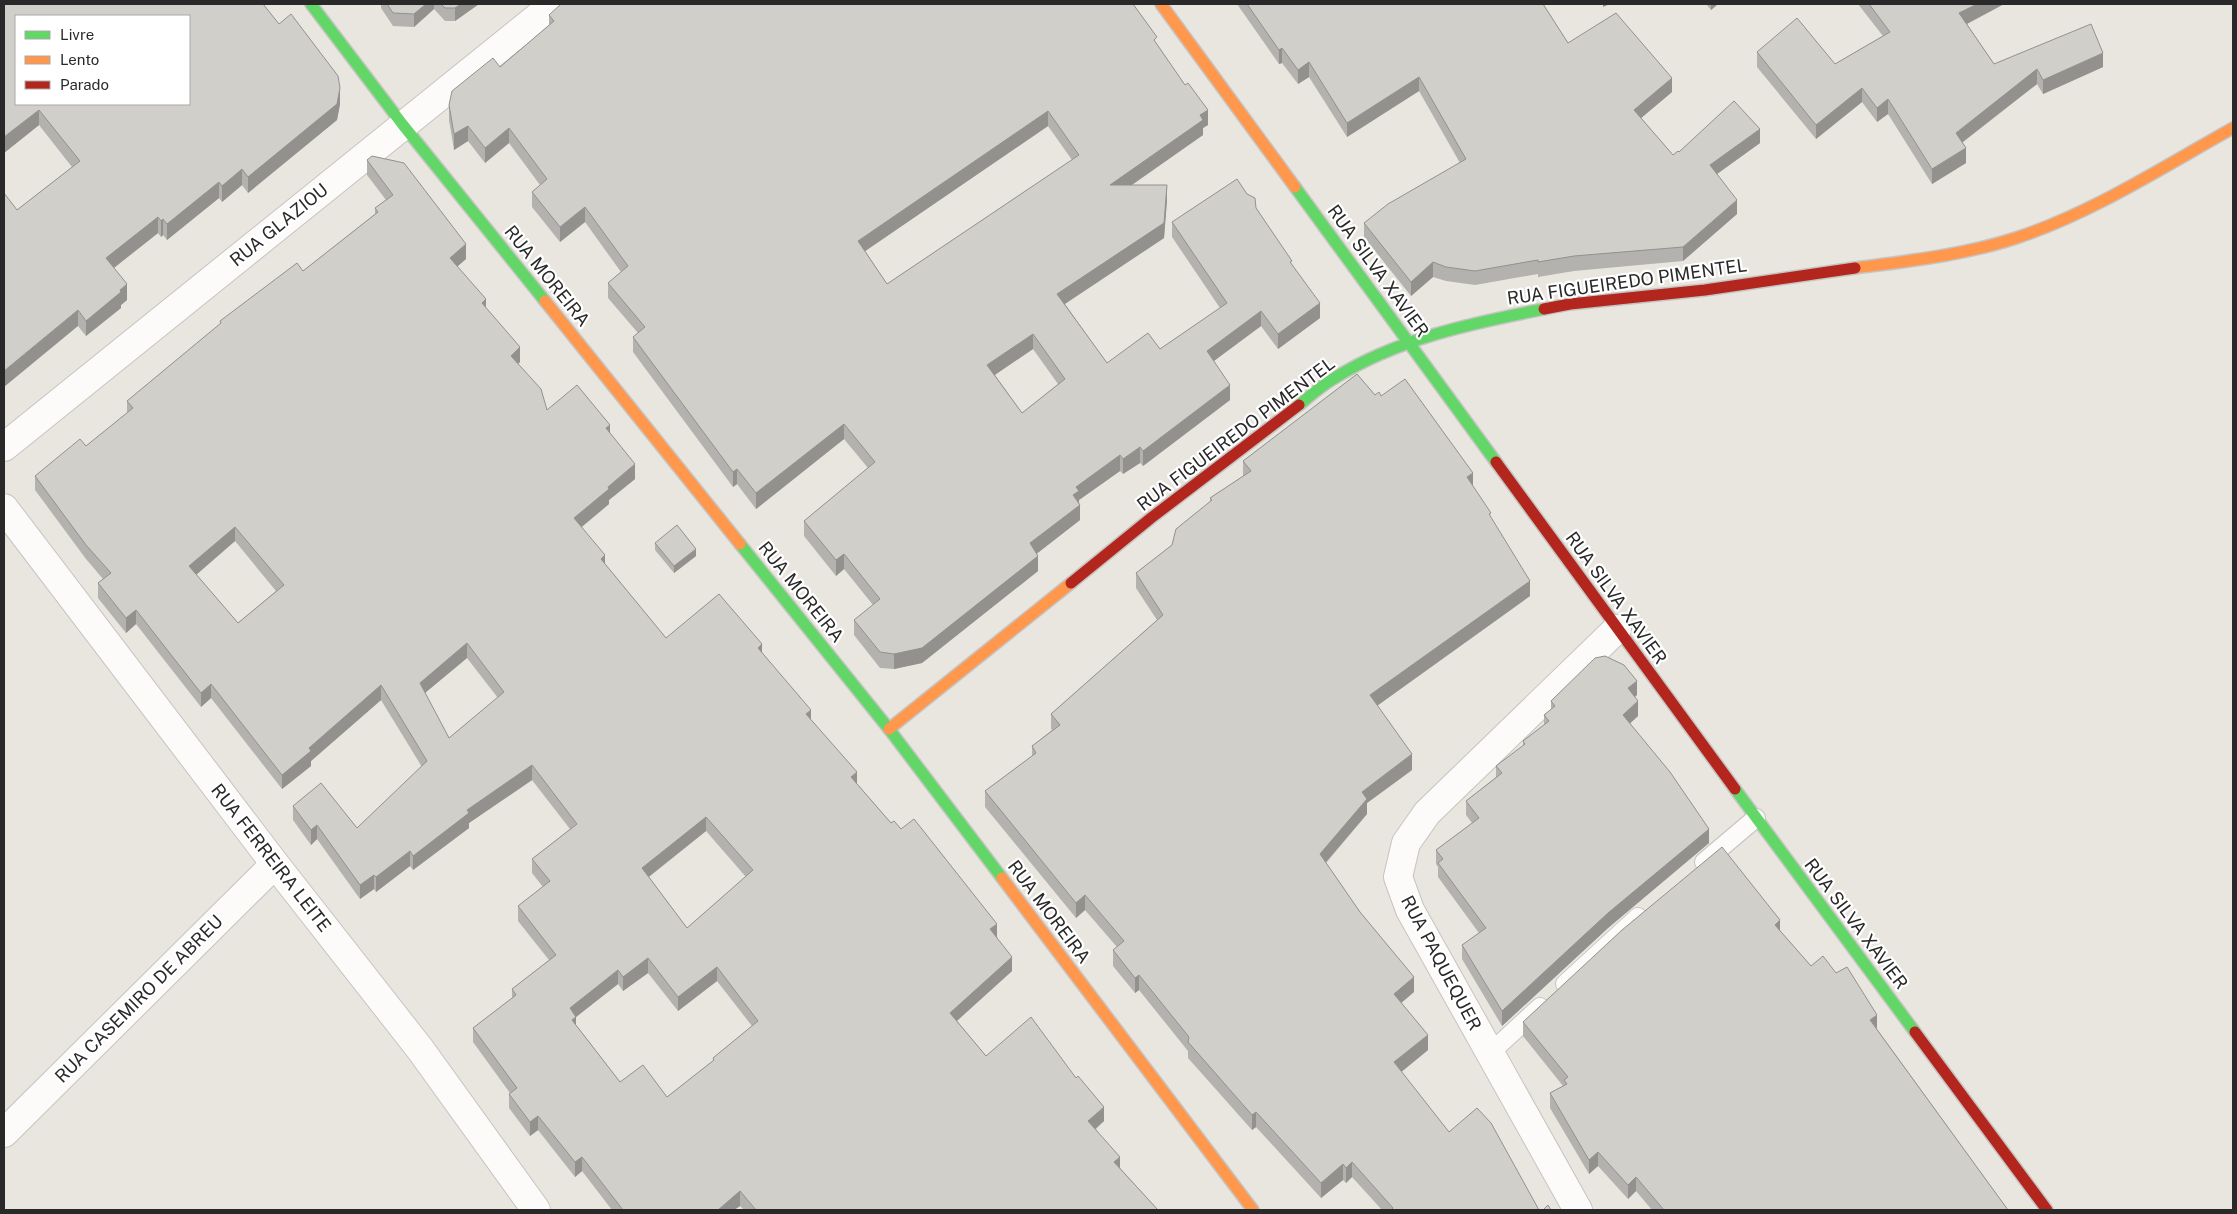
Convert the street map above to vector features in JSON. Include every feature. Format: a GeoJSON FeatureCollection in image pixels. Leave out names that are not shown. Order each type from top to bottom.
{"type":"FeatureCollection","features":[{"type":"Feature","properties":{"kind":"street","name":"RUA MOREIRA"},"geometry":{"type":"LineString","coordinates":[[311,4],[403,126],[889,730],[1253,1210]]}},
{"type":"Feature","properties":{"kind":"street","name":"RUA GLAZIOU"},"geometry":{"type":"LineString","coordinates":[[4,446],[554,4]]}},
{"type":"Feature","properties":{"kind":"street","name":"RUA SILVA XAVIER"},"geometry":{"type":"LineString","coordinates":[[1161,4],[1756,818],[2047,1210]]}},
{"type":"Feature","properties":{"kind":"street","name":"RUA FIGUEIREDO PIMENTEL"},"geometry":{"type":"LineString","coordinates":[[889,730],[1151,518],[1333,379],[1409,343],[1477,322],[1570,304],[1706,290],[1938,256],[2016,238],[2086,209],[2233,128]]}},
{"type":"Feature","properties":{"kind":"street","name":"RUA FERREIRA LEITE"},"geometry":{"type":"LineString","coordinates":[[4,508],[275,864],[420,1049],[536,1210]]}},
{"type":"Feature","properties":{"kind":"street","name":"RUA PAQUEQUER"},"geometry":{"type":"LineString","coordinates":[[1578,1210],[1410,910],[1398,877],[1406,843],[1427,813],[1618,629]]}},
{"type":"Feature","properties":{"kind":"street","name":"RUA CASEMIRO DE ABREU"},"geometry":{"type":"LineString","coordinates":[[4,1133],[275,864]]}},
{"type":"Feature","properties":{"kind":"lane"},"geometry":{"type":"LineString","coordinates":[[1692,871],[1756,818]]}},
{"type":"Feature","properties":{"kind":"lane"},"geometry":{"type":"LineString","coordinates":[[1489,1054],[1615,936],[1654,904]]}},
{"type":"Feature","properties":{"kind":"building"},"geometry":{"type":"Polygon","coordinates":[[[4,4],[263,4],[279,24],[291,14],[338,76],[340,88],[337,104],[248,177],[242,169],[222,186],[219,182],[167,224],[158,217],[106,258],[127,284],[120,290],[121,292],[86,321],[78,310],[4,371],[4,193],[17,210],[80,161],[39,110],[4,137],[4,4]]]}},
{"type":"Feature","properties":{"kind":"building"},"geometry":{"type":"Polygon","coordinates":[[[387,4],[426,4],[414,14],[393,13],[387,4]]]}},
{"type":"Feature","properties":{"kind":"building"},"geometry":{"type":"Polygon","coordinates":[[[441,4],[461,4],[455,8],[445,8],[441,4]]]}},
{"type":"Feature","properties":{"kind":"building"},"geometry":{"type":"Polygon","coordinates":[[[561,4],[1133,4],[1157,37],[1154,40],[1185,85],[1188,83],[1208,110],[1200,115],[1203,120],[1110,185],[1167,185],[1164,223],[1057,294],[1107,363],[1148,333],[1160,349],[1227,303],[1172,222],[1237,179],[1247,194],[1255,198],[1256,208],[1292,261],[1290,262],[1320,303],[1278,334],[1261,311],[1207,351],[1230,385],[1143,451],[1140,447],[1123,459],[1120,455],[1076,487],[1079,491],[1073,495],[1080,505],[1030,543],[1038,556],[922,648],[894,654],[880,652],[854,620],[880,599],[844,554],[836,560],[804,521],[875,462],[844,424],[756,493],[737,469],[733,472],[633,337],[645,327],[608,283],[628,266],[585,207],[560,227],[532,192],[547,179],[509,128],[485,148],[468,126],[454,134],[449,105],[452,91],[493,58],[500,67],[554,21],[549,15],[561,4]],[[1048,111],[858,241],[887,284],[1079,155],[1048,111]],[[1033,334],[987,365],[1022,413],[1065,379],[1033,334]]]}},
{"type":"Feature","properties":{"kind":"building"},"geometry":{"type":"Polygon","coordinates":[[[1247,4],[1543,4],[1568,43],[1616,13],[1672,78],[1634,110],[1673,155],[1679,152],[1734,101],[1760,129],[1710,165],[1737,200],[1683,247],[1574,256],[1538,262],[1538,260],[1475,271],[1446,267],[1433,262],[1411,282],[1364,223],[1388,204],[1466,159],[1419,77],[1347,123],[1309,62],[1298,70],[1282,48],[1279,50],[1247,4]]]}},
{"type":"Feature","properties":{"kind":"building"},"geometry":{"type":"Polygon","coordinates":[[[1869,4],[1977,4],[1959,13],[1994,64],[2091,24],[2103,53],[2043,80],[2037,69],[1956,133],[1966,148],[1932,169],[1888,99],[1877,108],[1862,88],[1816,125],[1757,52],[1797,18],[1835,64],[1890,32],[1869,4]]]}},
{"type":"Feature","properties":{"kind":"building"},"geometry":{"type":"Polygon","coordinates":[[[372,156],[404,163],[466,244],[450,258],[486,299],[482,303],[520,347],[511,356],[541,389],[547,410],[577,385],[610,425],[606,428],[635,464],[574,518],[605,555],[601,559],[666,638],[719,594],[762,644],[758,648],[811,710],[806,714],[857,772],[851,777],[891,823],[894,821],[901,829],[914,819],[997,924],[990,929],[1012,957],[950,1013],[986,1056],[1031,1017],[1076,1078],[1078,1076],[1104,1107],[1088,1121],[1120,1157],[1114,1162],[1158,1210],[756,1210],[740,1191],[718,1210],[623,1210],[582,1157],[575,1162],[538,1116],[530,1122],[509,1094],[517,1088],[473,1028],[516,995],[512,989],[556,955],[518,906],[550,881],[532,859],[577,824],[532,765],[467,810],[469,813],[413,856],[410,851],[376,877],[374,875],[360,885],[317,825],[311,830],[293,806],[321,783],[357,828],[427,761],[381,685],[309,748],[311,751],[282,775],[211,684],[201,693],[136,610],[126,618],[98,583],[111,573],[86,545],[35,476],[80,439],[86,446],[133,408],[127,401],[221,323],[220,321],[297,263],[303,271],[378,212],[375,208],[393,195],[367,160],[372,156]],[[235,527],[189,566],[238,623],[284,585],[235,527]],[[467,643],[420,683],[449,738],[504,692],[467,643]],[[706,817],[642,868],[687,928],[753,870],[706,817]],[[648,958],[623,977],[618,970],[570,1008],[576,1017],[572,1020],[620,1082],[643,1065],[667,1097],[714,1060],[713,1058],[758,1021],[717,967],[678,997],[648,958]]]}},
{"type":"Feature","properties":{"kind":"building"},"geometry":{"type":"Polygon","coordinates":[[[1357,374],[1375,395],[1379,392],[1381,396],[1405,379],[1473,473],[1467,477],[1491,513],[1489,514],[1530,581],[1370,695],[1412,754],[1362,792],[1367,799],[1320,854],[1360,912],[1414,977],[1394,994],[1428,1035],[1394,1062],[1449,1132],[1477,1108],[1491,1123],[1539,1210],[1391,1210],[1393,1208],[1352,1162],[1346,1168],[1343,1164],[1321,1183],[1256,1112],[1252,1115],[1188,1042],[1189,1037],[1139,975],[1135,978],[1113,950],[1124,941],[1085,895],[1076,903],[985,791],[1036,753],[1032,746],[1060,725],[1051,714],[1163,615],[1136,573],[1172,545],[1176,529],[1212,500],[1210,498],[1251,471],[1243,461],[1357,374]]]}},
{"type":"Feature","properties":{"kind":"building"},"geometry":{"type":"Polygon","coordinates":[[[677,525],[696,549],[674,566],[655,543],[677,525]]]}},
{"type":"Feature","properties":{"kind":"building"},"geometry":{"type":"Polygon","coordinates":[[[1605,656],[1624,665],[1637,681],[1628,688],[1638,701],[1623,715],[1670,772],[1709,829],[1608,913],[1502,1011],[1462,945],[1486,928],[1438,863],[1443,859],[1436,850],[1479,818],[1466,801],[1502,773],[1496,766],[1525,744],[1523,741],[1549,721],[1544,715],[1555,706],[1551,701],[1595,658],[1605,656]]]}},
{"type":"Feature","properties":{"kind":"building"},"geometry":{"type":"Polygon","coordinates":[[[1722,847],[1780,920],[1775,925],[1811,966],[1823,956],[1836,973],[1847,967],[1877,1015],[1870,1020],[2008,1210],[1664,1210],[1636,1177],[1628,1185],[1598,1152],[1589,1160],[1550,1093],[1567,1084],[1564,1080],[1568,1077],[1523,1022],[1622,930],[1722,847]]]}},
{"type":"Feature","properties":{"kind":"building"},"geometry":{"type":"Polygon","coordinates":[[[1548,1205],[1551,1210],[1543,1210],[1548,1205]]]}},
{"type":"Feature","properties":{"kind":"traffic: fast"},"geometry":{"type":"LineString","coordinates":[[311,4],[403,125],[545,301]]}},
{"type":"Feature","properties":{"kind":"traffic: fast"},"geometry":{"type":"LineString","coordinates":[[1295,187],[1496,462]]}},
{"type":"Feature","properties":{"kind":"traffic: fast"},"geometry":{"type":"LineString","coordinates":[[1299,405],[1329,382],[1382,353],[1435,334],[1544,309]]}},
{"type":"Feature","properties":{"kind":"traffic: fast"},"geometry":{"type":"LineString","coordinates":[[740,544],[889,729],[1002,878]]}},
{"type":"Feature","properties":{"kind":"traffic: fast"},"geometry":{"type":"LineString","coordinates":[[1735,789],[1915,1032]]}},
{"type":"Feature","properties":{"kind":"traffic: slow"},"geometry":{"type":"LineString","coordinates":[[1161,4],[1295,187]]}},
{"type":"Feature","properties":{"kind":"traffic: slow"},"geometry":{"type":"LineString","coordinates":[[1855,268],[1936,257],[1976,249],[2044,228],[2127,188],[2233,128]]}},
{"type":"Feature","properties":{"kind":"traffic: slow"},"geometry":{"type":"LineString","coordinates":[[545,301],[740,544]]}},
{"type":"Feature","properties":{"kind":"traffic: slow"},"geometry":{"type":"LineString","coordinates":[[889,729],[1071,583]]}},
{"type":"Feature","properties":{"kind":"traffic: slow"},"geometry":{"type":"LineString","coordinates":[[1002,878],[1253,1210]]}},
{"type":"Feature","properties":{"kind":"traffic: jam"},"geometry":{"type":"LineString","coordinates":[[1544,309],[1570,304],[1705,290],[1855,268]]}},
{"type":"Feature","properties":{"kind":"traffic: jam"},"geometry":{"type":"LineString","coordinates":[[1071,583],[1151,518],[1299,405]]}},
{"type":"Feature","properties":{"kind":"traffic: jam"},"geometry":{"type":"LineString","coordinates":[[1496,462],[1735,789]]}},
{"type":"Feature","properties":{"kind":"traffic: jam"},"geometry":{"type":"LineString","coordinates":[[1915,1032],[2047,1210]]}}]}
